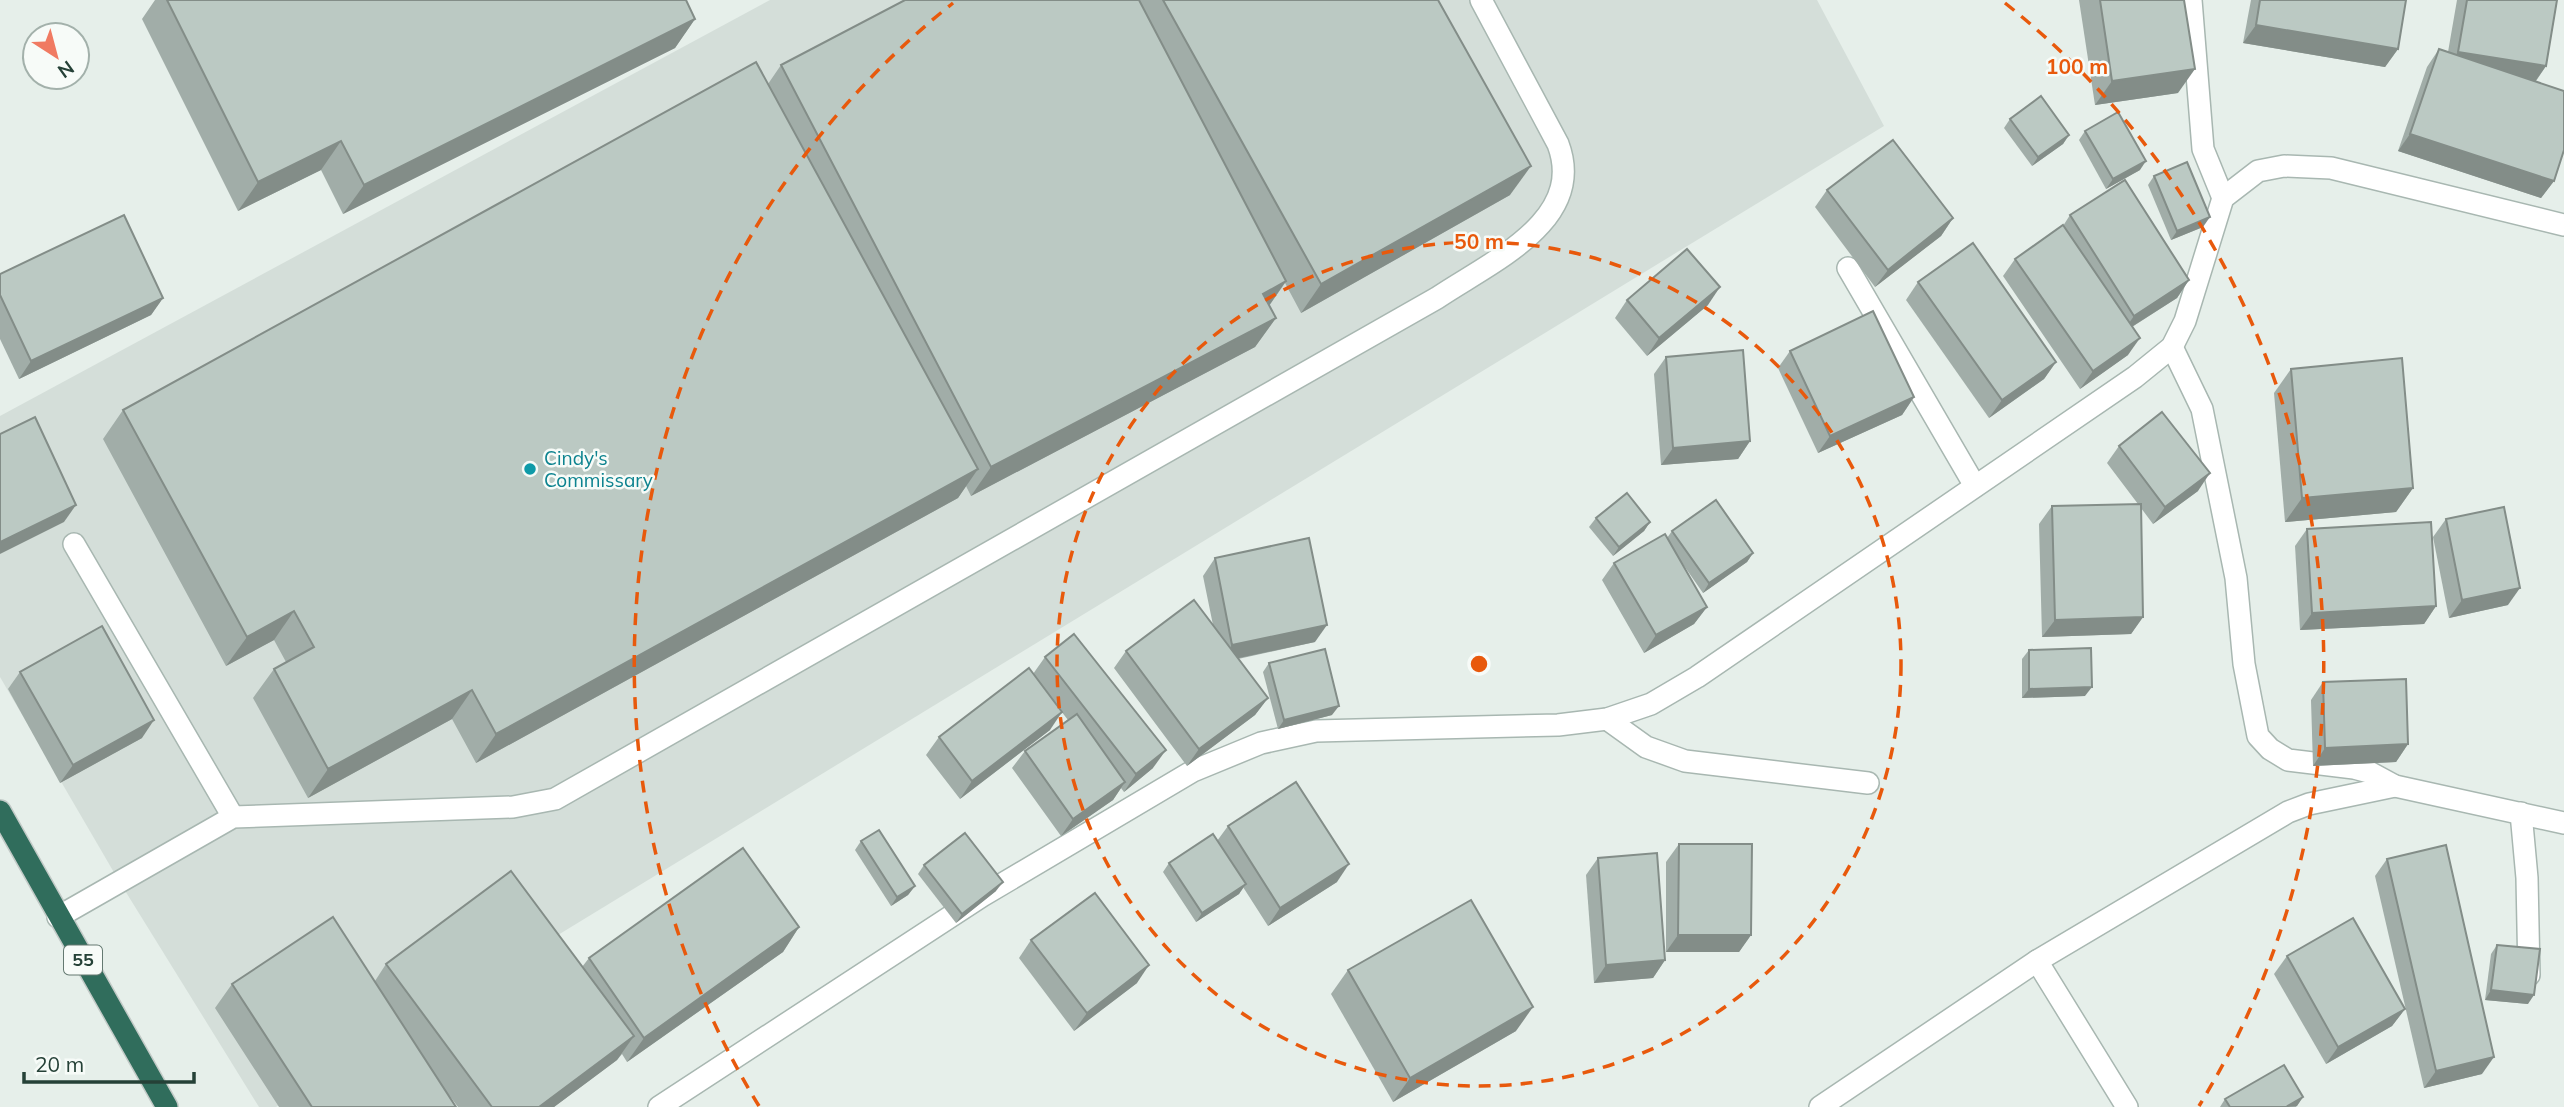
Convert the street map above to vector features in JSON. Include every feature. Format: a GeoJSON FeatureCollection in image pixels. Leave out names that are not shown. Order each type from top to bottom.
{"type":"FeatureCollection","features":[{"type":"Feature","properties":{"kind":"highway","name":"55"},"geometry":{"type":"LineString","coordinates":[[0,811],[167,1107]]}},
{"type":"Feature","properties":{"kind":"street"},"geometry":{"type":"LineString","coordinates":[[58,917],[233,817],[513,807],[555,799],[1437,298],[1532,234],[1556,208],[1563,188],[1566,163],[1558,144],[1481,0]]}},
{"type":"Feature","properties":{"kind":"street"},"geometry":{"type":"LineString","coordinates":[[2191,0],[2203,149],[2223,198]]}},
{"type":"Feature","properties":{"kind":"street"},"geometry":{"type":"LineString","coordinates":[[659,1107],[982,896],[1193,771],[1261,743],[1316,731],[1558,725],[1607,719],[1651,704],[1697,677],[2135,377],[2172,347],[2185,321],[2223,198],[2258,171],[2284,166],[2331,167],[2564,225]]}},
{"type":"Feature","properties":{"kind":"street"},"geometry":{"type":"LineString","coordinates":[[1848,268],[1975,486]]}},
{"type":"Feature","properties":{"kind":"street"},"geometry":{"type":"LineString","coordinates":[[2172,347],[2202,409],[2236,578],[2244,664],[2258,736],[2270,749],[2288,760],[2354,768],[2369,772],[2395,786],[2564,823]]}},
{"type":"Feature","properties":{"kind":"street"},"geometry":{"type":"LineString","coordinates":[[74,544],[233,817]]}},
{"type":"Feature","properties":{"kind":"street"},"geometry":{"type":"LineString","coordinates":[[1607,719],[1646,747],[1685,761],[1868,783]]}},
{"type":"Feature","properties":{"kind":"street"},"geometry":{"type":"LineString","coordinates":[[1820,1107],[2037,961],[2288,812],[2309,804],[2395,786]]}},
{"type":"Feature","properties":{"kind":"street"},"geometry":{"type":"LineString","coordinates":[[2521,813],[2527,878],[2529,982]]}},
{"type":"Feature","properties":{"kind":"street"},"geometry":{"type":"LineString","coordinates":[[2037,961],[2127,1107]]}},
{"type":"Feature","properties":{"kind":"shaded area"},"geometry":{"type":"Polygon","coordinates":[[[770,0],[1817,0],[1884,126],[276,1107],[259,1107],[119,881],[0,677],[0,416],[770,0]]]}},
{"type":"Feature","properties":{"kind":"building"},"geometry":{"type":"Polygon","coordinates":[[[167,0],[686,0],[695,19],[364,185],[341,141],[258,182],[167,0]]]}},
{"type":"Feature","properties":{"kind":"building"},"geometry":{"type":"Polygon","coordinates":[[[905,0],[1139,0],[1286,281],[1263,294],[1276,318],[991,467],[781,65],[905,0]]]}},
{"type":"Feature","properties":{"kind":"building"},"geometry":{"type":"Polygon","coordinates":[[[1163,0],[1438,0],[1531,166],[1321,284],[1163,0]]]}},
{"type":"Feature","properties":{"kind":"building"},"geometry":{"type":"Polygon","coordinates":[[[2100,0],[2184,0],[2195,69],[2112,81],[2100,0]]]}},
{"type":"Feature","properties":{"kind":"building"},"geometry":{"type":"Polygon","coordinates":[[[2260,0],[2406,0],[2398,49],[2256,25],[2260,0]]]}},
{"type":"Feature","properties":{"kind":"building"},"geometry":{"type":"Polygon","coordinates":[[[2467,0],[2557,0],[2546,66],[2458,52],[2467,0]]]}},
{"type":"Feature","properties":{"kind":"building"},"geometry":{"type":"Polygon","coordinates":[[[2439,49],[2564,91],[2564,150],[2554,181],[2410,134],[2439,49]]]}},
{"type":"Feature","properties":{"kind":"building","name":"Cindy's Commissary"},"geometry":{"type":"Polygon","coordinates":[[[756,62],[978,469],[496,734],[472,690],[328,769],[274,669],[314,647],[294,611],[247,637],[123,410],[756,62]]]}},
{"type":"Feature","properties":{"kind":"building"},"geometry":{"type":"Polygon","coordinates":[[[2041,96],[2069,135],[2038,157],[2010,119],[2041,96]]]}},
{"type":"Feature","properties":{"kind":"building"},"geometry":{"type":"Polygon","coordinates":[[[2118,112],[2146,161],[2113,179],[2085,131],[2118,112]]]}},
{"type":"Feature","properties":{"kind":"building"},"geometry":{"type":"Polygon","coordinates":[[[1893,140],[1953,218],[1888,270],[1827,190],[1893,140]]]}},
{"type":"Feature","properties":{"kind":"building"},"geometry":{"type":"Polygon","coordinates":[[[2187,162],[2210,217],[2177,231],[2154,176],[2187,162]]]}},
{"type":"Feature","properties":{"kind":"building"},"geometry":{"type":"Polygon","coordinates":[[[2125,180],[2189,280],[2134,316],[2070,215],[2125,180]]]}},
{"type":"Feature","properties":{"kind":"building"},"geometry":{"type":"Polygon","coordinates":[[[124,215],[163,298],[31,361],[0,295],[0,274],[124,215]]]}},
{"type":"Feature","properties":{"kind":"building"},"geometry":{"type":"Polygon","coordinates":[[[2063,225],[2140,338],[2093,371],[2015,259],[2063,225]]]}},
{"type":"Feature","properties":{"kind":"building"},"geometry":{"type":"Polygon","coordinates":[[[1973,243],[2056,362],[2002,400],[1918,282],[1973,243]]]}},
{"type":"Feature","properties":{"kind":"building"},"geometry":{"type":"Polygon","coordinates":[[[1687,249],[1720,287],[1659,338],[1627,300],[1687,249]]]}},
{"type":"Feature","properties":{"kind":"building"},"geometry":{"type":"Polygon","coordinates":[[[1873,311],[1914,397],[1830,436],[1790,351],[1873,311]]]}},
{"type":"Feature","properties":{"kind":"building"},"geometry":{"type":"Polygon","coordinates":[[[1743,350],[1750,441],[1673,448],[1666,357],[1743,350]]]}},
{"type":"Feature","properties":{"kind":"building"},"geometry":{"type":"Polygon","coordinates":[[[2402,358],[2413,488],[2302,498],[2291,369],[2402,358]]]}},
{"type":"Feature","properties":{"kind":"building"},"geometry":{"type":"Polygon","coordinates":[[[2162,412],[2210,473],[2165,507],[2119,446],[2162,412]]]}},
{"type":"Feature","properties":{"kind":"building"},"geometry":{"type":"Polygon","coordinates":[[[35,417],[76,505],[0,542],[0,434],[35,417]]]}},
{"type":"Feature","properties":{"kind":"building"},"geometry":{"type":"Polygon","coordinates":[[[1627,493],[1650,522],[1619,547],[1596,518],[1627,493]]]}},
{"type":"Feature","properties":{"kind":"building"},"geometry":{"type":"Polygon","coordinates":[[[1716,500],[1753,553],[1709,583],[1672,531],[1716,500]]]}},
{"type":"Feature","properties":{"kind":"building"},"geometry":{"type":"Polygon","coordinates":[[[2141,504],[2143,617],[2055,620],[2052,506],[2141,504]]]}},
{"type":"Feature","properties":{"kind":"building"},"geometry":{"type":"Polygon","coordinates":[[[2504,507],[2520,588],[2462,600],[2446,519],[2504,507]]]}},
{"type":"Feature","properties":{"kind":"building"},"geometry":{"type":"Polygon","coordinates":[[[2431,522],[2436,606],[2312,613],[2307,529],[2431,522]]]}},
{"type":"Feature","properties":{"kind":"building"},"geometry":{"type":"Polygon","coordinates":[[[1665,534],[1707,607],[1656,635],[1614,563],[1665,534]]]}},
{"type":"Feature","properties":{"kind":"building"},"geometry":{"type":"Polygon","coordinates":[[[1309,538],[1327,625],[1232,645],[1215,558],[1309,538]]]}},
{"type":"Feature","properties":{"kind":"building"},"geometry":{"type":"Polygon","coordinates":[[[1194,600],[1268,698],[1199,749],[1126,651],[1194,600]]]}},
{"type":"Feature","properties":{"kind":"building"},"geometry":{"type":"Polygon","coordinates":[[[102,626],[154,720],[73,765],[20,672],[102,626]]]}},
{"type":"Feature","properties":{"kind":"building"},"geometry":{"type":"Polygon","coordinates":[[[1074,634],[1166,750],[1136,774],[1045,657],[1074,634]]]}},
{"type":"Feature","properties":{"kind":"building"},"geometry":{"type":"Polygon","coordinates":[[[2091,648],[2092,687],[2029,689],[2029,650],[2091,648]]]}},
{"type":"Feature","properties":{"kind":"building"},"geometry":{"type":"Polygon","coordinates":[[[1325,649],[1339,706],[1284,720],[1269,663],[1325,649]]]}},
{"type":"Feature","properties":{"kind":"building"},"geometry":{"type":"Polygon","coordinates":[[[1029,668],[1062,712],[972,781],[939,737],[1029,668]]]}},
{"type":"Feature","properties":{"kind":"building"},"geometry":{"type":"Polygon","coordinates":[[[2406,679],[2408,744],[2325,748],[2323,682],[2406,679]]]}},
{"type":"Feature","properties":{"kind":"building"},"geometry":{"type":"Polygon","coordinates":[[[1077,714],[1125,782],[1073,819],[1025,751],[1077,714]]]}},
{"type":"Feature","properties":{"kind":"building"},"geometry":{"type":"Polygon","coordinates":[[[1296,782],[1349,864],[1280,908],[1228,826],[1296,782]]]}},
{"type":"Feature","properties":{"kind":"building"},"geometry":{"type":"Polygon","coordinates":[[[879,830],[915,886],[897,897],[861,841],[879,830]]]}},
{"type":"Feature","properties":{"kind":"building"},"geometry":{"type":"Polygon","coordinates":[[[965,833],[1003,882],[962,914],[924,865],[965,833]]]}},
{"type":"Feature","properties":{"kind":"building"},"geometry":{"type":"Polygon","coordinates":[[[1213,834],[1246,884],[1202,913],[1169,863],[1213,834]]]}},
{"type":"Feature","properties":{"kind":"building"},"geometry":{"type":"Polygon","coordinates":[[[1679,844],[1752,844],[1751,935],[1678,935],[1679,844]]]}},
{"type":"Feature","properties":{"kind":"building"},"geometry":{"type":"Polygon","coordinates":[[[2446,845],[2494,1057],[2436,1071],[2387,859],[2446,845]]]}},
{"type":"Feature","properties":{"kind":"building"},"geometry":{"type":"Polygon","coordinates":[[[743,848],[799,927],[644,1038],[589,958],[743,848]]]}},
{"type":"Feature","properties":{"kind":"building"},"geometry":{"type":"Polygon","coordinates":[[[1657,853],[1665,960],[1606,965],[1598,858],[1657,853]]]}},
{"type":"Feature","properties":{"kind":"building"},"geometry":{"type":"Polygon","coordinates":[[[511,871],[634,1036],[539,1107],[492,1107],[386,964],[511,871]]]}},
{"type":"Feature","properties":{"kind":"building"},"geometry":{"type":"Polygon","coordinates":[[[1095,893],[1149,965],[1087,1013],[1031,940],[1095,893]]]}},
{"type":"Feature","properties":{"kind":"building"},"geometry":{"type":"Polygon","coordinates":[[[1471,900],[1533,1007],[1410,1078],[1348,970],[1471,900]]]}},
{"type":"Feature","properties":{"kind":"building"},"geometry":{"type":"Polygon","coordinates":[[[333,917],[456,1107],[312,1107],[232,984],[333,917]]]}},
{"type":"Feature","properties":{"kind":"building"},"geometry":{"type":"Polygon","coordinates":[[[2353,918],[2405,1009],[2338,1047],[2287,956],[2353,918]]]}},
{"type":"Feature","properties":{"kind":"building"},"geometry":{"type":"Polygon","coordinates":[[[2497,945],[2540,949],[2534,995],[2491,990],[2497,945]]]}},
{"type":"Feature","properties":{"kind":"building"},"geometry":{"type":"Polygon","coordinates":[[[2284,1065],[2303,1097],[2286,1107],[2230,1107],[2225,1099],[2284,1065]]]}},
{"type":"Feature","properties":{"kind":"place","name":"Cindy's Commissary"},"geometry":{"type":"Point","coordinates":[530,469]}}]}
